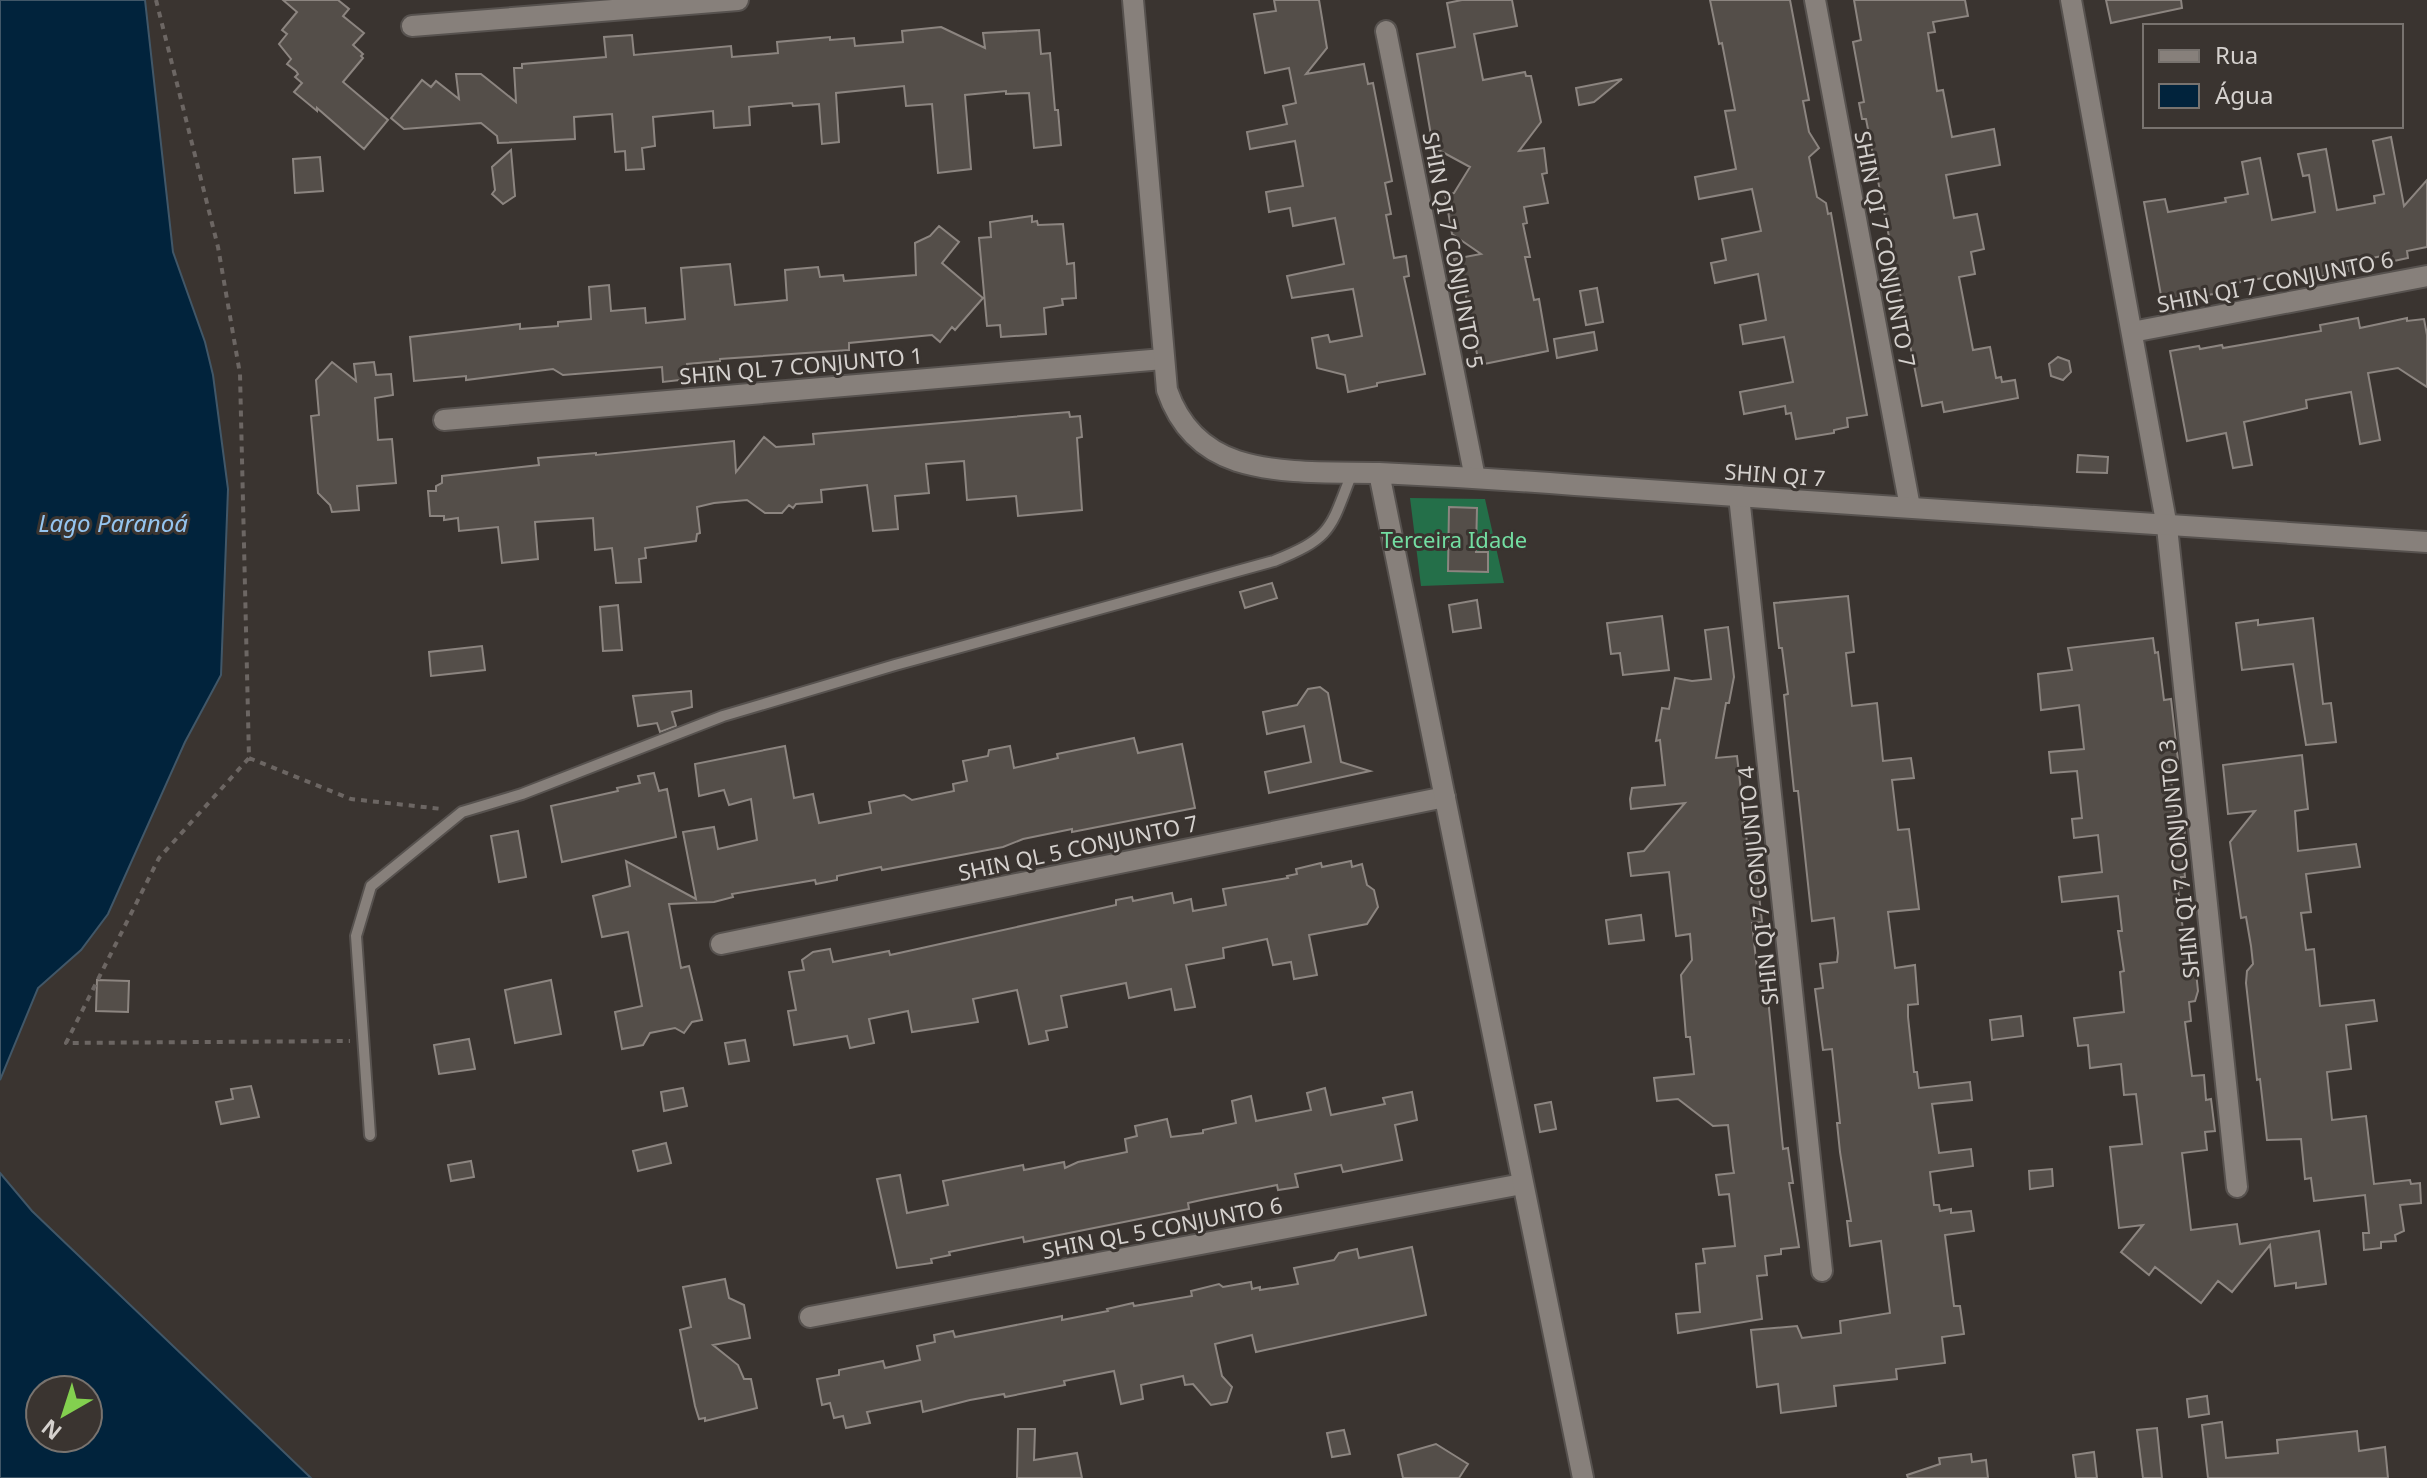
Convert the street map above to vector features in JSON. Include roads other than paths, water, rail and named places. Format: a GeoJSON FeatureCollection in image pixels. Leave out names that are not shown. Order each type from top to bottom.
{"type":"FeatureCollection","features":[{"type":"Feature","properties":{"kind":"street"},"geometry":{"type":"LineString","coordinates":[[412,26],[738,0]]}},
{"type":"Feature","properties":{"kind":"street","name":"SHIN QI 7"},"geometry":{"type":"LineString","coordinates":[[1133,0],[1167,390],[1174,409],[1193,435],[1218,454],[1257,466],[1352,473],[1475,478],[2167,527],[2427,542]]}},
{"type":"Feature","properties":{"kind":"street","name":"SHIN QI 7 CONJUNTO 7"},"geometry":{"type":"LineString","coordinates":[[1815,0],[1910,507]]}},
{"type":"Feature","properties":{"kind":"street"},"geometry":{"type":"LineString","coordinates":[[2071,0],[2167,527]]}},
{"type":"Feature","properties":{"kind":"street","name":"SHIN QI 7 CONJUNTO 5"},"geometry":{"type":"LineString","coordinates":[[1386,31],[1475,478]]}},
{"type":"Feature","properties":{"kind":"street","name":"SHIN QI 7 CONJUNTO 6"},"geometry":{"type":"LineString","coordinates":[[2132,332],[2427,276]]}},
{"type":"Feature","properties":{"kind":"street","name":"SHIN QL 7 CONJUNTO 1"},"geometry":{"type":"LineString","coordinates":[[444,420],[1163,359]]}},
{"type":"Feature","properties":{"kind":"street"},"geometry":{"type":"LineString","coordinates":[[1379,473],[1583,1478]]}},
{"type":"Feature","properties":{"kind":"street","name":"SHIN QI 7 CONJUNTO 4"},"geometry":{"type":"LineString","coordinates":[[1739,496],[1822,1271]]}},
{"type":"Feature","properties":{"kind":"street","name":"SHIN QI 7 CONJUNTO 3"},"geometry":{"type":"LineString","coordinates":[[2167,527],[2237,1187]]}},
{"type":"Feature","properties":{"kind":"street","name":"SHIN QL 5 CONJUNTO 7"},"geometry":{"type":"LineString","coordinates":[[721,944],[1445,797]]}},
{"type":"Feature","properties":{"kind":"street","name":"SHIN QL 5 CONJUNTO 6"},"geometry":{"type":"LineString","coordinates":[[810,1317],[1522,1184]]}},
{"type":"Feature","properties":{"kind":"lane"},"geometry":{"type":"LineString","coordinates":[[370,1135],[356,936],[371,886],[462,812],[522,794],[723,716],[895,665],[1274,561],[1305,549],[1329,530],[1352,473]]}},
{"type":"Feature","properties":{"kind":"water","name":"Lago Paranoá"},"geometry":{"type":"Polygon","coordinates":[[[0,0],[145,0],[173,252],[205,342],[213,375],[228,489],[221,675],[185,742],[108,914],[81,950],[38,988],[0,1080],[0,0]]]}},
{"type":"Feature","properties":{"kind":"water"},"geometry":{"type":"Polygon","coordinates":[[[0,1173],[32,1211],[311,1478],[0,1478],[0,1173]]]}},
{"type":"Feature","properties":{"kind":"park label","name":"Terceira Idade"},"geometry":{"type":"Point","coordinates":[1454,539]}}]}
